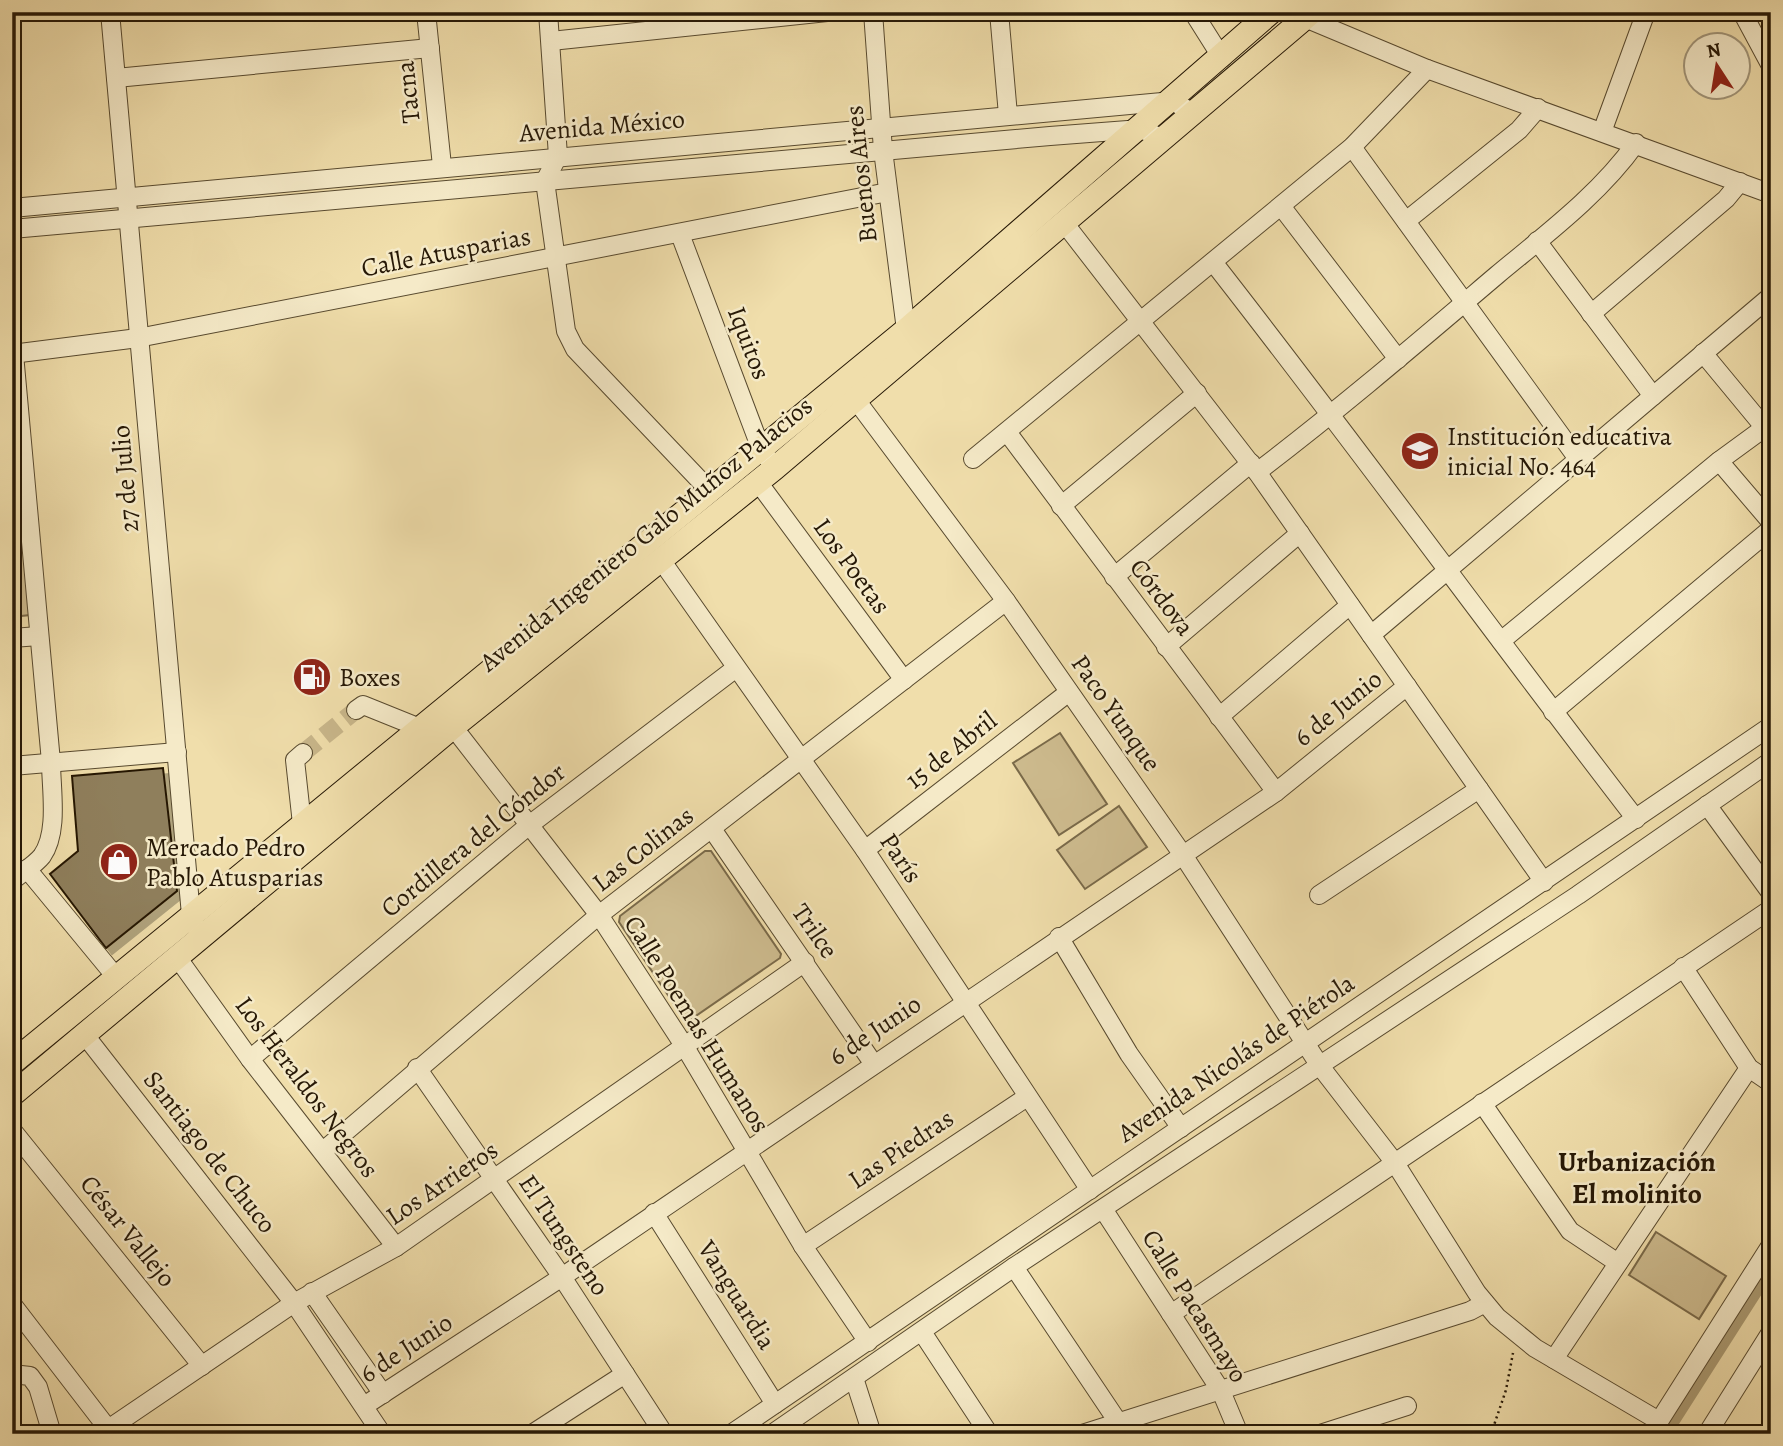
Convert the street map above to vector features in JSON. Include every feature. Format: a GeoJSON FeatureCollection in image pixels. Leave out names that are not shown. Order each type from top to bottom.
{"type":"FeatureCollection","features":[{"type":"Feature","properties":{"kind":"main road","name":"Avenida Ingeniero Galo Muñoz Palacios"},"geometry":{"type":"LineString","coordinates":[[12,1095],[199,939],[710,491],[906,330],[1141,129],[1271,12]]}},
{"type":"Feature","properties":{"kind":"main road","name":"Avenida Ingeniero Galo Muñoz Palacios"},"geometry":{"type":"LineString","coordinates":[[12,1063],[420,728],[447,719],[661,560],[1065,224],[1308,15]]}},
{"type":"Feature","properties":{"kind":"street","name":"27 de Julio"},"geometry":{"type":"LineString","coordinates":[[110,12],[191,915],[199,939]]}},
{"type":"Feature","properties":{"kind":"street","name":"Tacna"},"geometry":{"type":"LineString","coordinates":[[426,12],[442,166]]}},
{"type":"Feature","properties":{"kind":"street"},"geometry":{"type":"LineString","coordinates":[[548,12],[558,156],[545,181],[566,331],[575,349],[710,491]]}},
{"type":"Feature","properties":{"kind":"street"},"geometry":{"type":"LineString","coordinates":[[551,41],[827,12]]}},
{"type":"Feature","properties":{"kind":"street","name":"Buenos Aires"},"geometry":{"type":"LineString","coordinates":[[873,12],[883,150],[906,330]]}},
{"type":"Feature","properties":{"kind":"street"},"geometry":{"type":"LineString","coordinates":[[999,12],[1007,115]]}},
{"type":"Feature","properties":{"kind":"street"},"geometry":{"type":"LineString","coordinates":[[1194,12],[1222,58]]}},
{"type":"Feature","properties":{"kind":"street"},"geometry":{"type":"LineString","coordinates":[[1602,132],[1646,12]]}},
{"type":"Feature","properties":{"kind":"street"},"geometry":{"type":"LineString","coordinates":[[1742,12],[1771,66]]}},
{"type":"Feature","properties":{"kind":"street"},"geometry":{"type":"LineString","coordinates":[[1308,15],[1427,69],[1771,194]]}},
{"type":"Feature","properties":{"kind":"street"},"geometry":{"type":"LineString","coordinates":[[116,78],[430,48]]}},
{"type":"Feature","properties":{"kind":"street"},"geometry":{"type":"LineString","coordinates":[[973,459],[1142,323],[1352,147],[1427,69]]}},
{"type":"Feature","properties":{"kind":"street"},"geometry":{"type":"LineString","coordinates":[[1173,100],[1194,114]]}},
{"type":"Feature","properties":{"kind":"street","name":"Avenida México"},"geometry":{"type":"LineString","coordinates":[[12,208],[1173,100]]}},
{"type":"Feature","properties":{"kind":"street"},"geometry":{"type":"LineString","coordinates":[[1406,221],[1519,130],[1538,108]]}},
{"type":"Feature","properties":{"kind":"street","name":"Avenida México"},"geometry":{"type":"LineString","coordinates":[[12,229],[1141,129],[1164,139]]}},
{"type":"Feature","properties":{"kind":"street"},"geometry":{"type":"LineString","coordinates":[[1114,577],[1254,467],[1333,414],[1536,242],[1620,166],[1636,143]]}},
{"type":"Feature","properties":{"kind":"street"},"geometry":{"type":"LineString","coordinates":[[1352,147],[1578,459]]}},
{"type":"Feature","properties":{"kind":"street"},"geometry":{"type":"LineString","coordinates":[[1591,314],[1727,199],[1740,182]]}},
{"type":"Feature","properties":{"kind":"street","name":"Calle Atusparias"},"geometry":{"type":"LineString","coordinates":[[13,354],[138,338],[888,192]]}},
{"type":"Feature","properties":{"kind":"street"},"geometry":{"type":"LineString","coordinates":[[1281,206],[1398,359]]}},
{"type":"Feature","properties":{"kind":"street"},"geometry":{"type":"LineString","coordinates":[[1065,224],[1254,467],[1544,882]]}},
{"type":"Feature","properties":{"kind":"street","name":"Iquitos"},"geometry":{"type":"LineString","coordinates":[[680,234],[761,449],[766,475]]}},
{"type":"Feature","properties":{"kind":"street"},"geometry":{"type":"LineString","coordinates":[[1536,242],[1653,396]]}},
{"type":"Feature","properties":{"kind":"street"},"geometry":{"type":"LineString","coordinates":[[1213,262],[1333,414],[1447,572],[1636,819]]}},
{"type":"Feature","properties":{"kind":"street"},"geometry":{"type":"LineString","coordinates":[[1371,635],[1771,296]]}},
{"type":"Feature","properties":{"kind":"street"},"geometry":{"type":"LineString","coordinates":[[12,881],[42,856],[50,838],[51,762],[13,354]]}},
{"type":"Feature","properties":{"kind":"street"},"geometry":{"type":"LineString","coordinates":[[1501,641],[1718,461],[1768,426],[1703,354]]}},
{"type":"Feature","properties":{"kind":"street"},"geometry":{"type":"LineString","coordinates":[[1061,506],[1197,393]]}},
{"type":"Feature","properties":{"kind":"street","name":"Paco Yunque"},"geometry":{"type":"LineString","coordinates":[[856,400],[1006,601],[1183,855],[1312,1054],[1395,1163],[1453,1258],[1485,1303],[1510,1329],[1655,1428]]}},
{"type":"Feature","properties":{"kind":"street","name":"Córdova"},"geometry":{"type":"LineString","coordinates":[[1007,432],[1276,792]]}},
{"type":"Feature","properties":{"kind":"street"},"geometry":{"type":"LineString","coordinates":[[1718,461],[1771,522]]}},
{"type":"Feature","properties":{"kind":"street","name":"Los Poetas"},"geometry":{"type":"LineString","coordinates":[[766,475],[904,680]]}},
{"type":"Feature","properties":{"kind":"street"},"geometry":{"type":"LineString","coordinates":[[1553,712],[1771,529]]}},
{"type":"Feature","properties":{"kind":"street"},"geometry":{"type":"LineString","coordinates":[[1166,647],[1300,533]]}},
{"type":"Feature","properties":{"kind":"street","name":"París"},"geometry":{"type":"LineString","coordinates":[[661,560],[865,850],[1090,1190]]}},
{"type":"Feature","properties":{"kind":"street","name":"Las Colinas"},"geometry":{"type":"LineString","coordinates":[[323,1151],[599,915],[1006,601]]}},
{"type":"Feature","properties":{"kind":"street"},"geometry":{"type":"LineString","coordinates":[[1219,717],[1350,605]]}},
{"type":"Feature","properties":{"kind":"street"},"geometry":{"type":"LineString","coordinates":[[12,638],[39,636]]}},
{"type":"Feature","properties":{"kind":"street","name":"Cordillera del Cóndor"},"geometry":{"type":"LineString","coordinates":[[250,1059],[528,826],[736,668]]}},
{"type":"Feature","properties":{"kind":"street","name":"6 de Junio"},"geometry":{"type":"LineString","coordinates":[[364,1406],[562,1277],[964,1001],[1276,792],[1407,686]]}},
{"type":"Feature","properties":{"kind":"street","name":"15 de Abril"},"geometry":{"type":"LineString","coordinates":[[865,850],[1069,692]]}},
{"type":"Feature","properties":{"kind":"street"},"geometry":{"type":"LineString","coordinates":[[356,710],[363,705],[420,728]]}},
{"type":"Feature","properties":{"kind":"street","name":"Calle Poemas Humanos"},"geometry":{"type":"LineString","coordinates":[[447,719],[599,915],[685,1047],[803,1245],[868,1342]]}},
{"type":"Feature","properties":{"kind":"street","name":"Avenida Nicolás de Piérola"},"geometry":{"type":"LineString","coordinates":[[772,1434],[1103,1209],[1544,882],[1771,726]]}},
{"type":"Feature","properties":{"kind":"street"},"geometry":{"type":"LineString","coordinates":[[12,766],[177,752]]}},
{"type":"Feature","properties":{"kind":"street"},"geometry":{"type":"LineString","coordinates":[[302,824],[295,760],[303,753]]}},
{"type":"Feature","properties":{"kind":"street","name":"Avenida Nicolás de Piérola"},"geometry":{"type":"LineString","coordinates":[[732,1434],[1181,1128],[1312,1054],[1578,895],[1771,761]]}},
{"type":"Feature","properties":{"kind":"street"},"geometry":{"type":"LineString","coordinates":[[1320,894],[1479,789]]}},
{"type":"Feature","properties":{"kind":"street"},"geometry":{"type":"LineString","coordinates":[[1707,805],[1771,894]]}},
{"type":"Feature","properties":{"kind":"street","name":"Trilce"},"geometry":{"type":"LineString","coordinates":[[712,829],[873,1063]]}},
{"type":"Feature","properties":{"kind":"street"},"geometry":{"type":"LineString","coordinates":[[27,869],[116,977]]}},
{"type":"Feature","properties":{"kind":"street"},"geometry":{"type":"LineString","coordinates":[[1171,1314],[1771,909]]}},
{"type":"Feature","properties":{"kind":"street"},"geometry":{"type":"LineString","coordinates":[[1059,937],[1129,1054],[1181,1128]]}},
{"type":"Feature","properties":{"kind":"street","name":"Los Heraldos Negros"},"geometry":{"type":"LineString","coordinates":[[177,957],[250,1059],[396,1247]]}},
{"type":"Feature","properties":{"kind":"street","name":"Los Arrieros"},"geometry":{"type":"LineString","coordinates":[[107,1432],[294,1303],[396,1247],[805,962]]}},
{"type":"Feature","properties":{"kind":"street"},"geometry":{"type":"LineString","coordinates":[[1683,967],[1749,1068],[1771,1083]]}},
{"type":"Feature","properties":{"kind":"street","name":"Santiago de Chuco"},"geometry":{"type":"LineString","coordinates":[[83,1034],[294,1303],[382,1434]]}},
{"type":"Feature","properties":{"kind":"street","name":"El Tungsteno"},"geometry":{"type":"LineString","coordinates":[[417,1068],[562,1277],[664,1434]]}},
{"type":"Feature","properties":{"kind":"street"},"geometry":{"type":"LineString","coordinates":[[1554,1359],[1749,1068]]}},
{"type":"Feature","properties":{"kind":"street","name":"Las Piedras"},"geometry":{"type":"LineString","coordinates":[[803,1245],[1027,1097]]}},
{"type":"Feature","properties":{"kind":"street"},"geometry":{"type":"LineString","coordinates":[[1482,1103],[1570,1231],[1618,1263]]}},
{"type":"Feature","properties":{"kind":"street","name":"César Vallejo"},"geometry":{"type":"LineString","coordinates":[[12,1130],[202,1366]]}},
{"type":"Feature","properties":{"kind":"street","name":"Calle Pacasmayo"},"geometry":{"type":"LineString","coordinates":[[1103,1209],[1221,1391],[1239,1434]]}},
{"type":"Feature","properties":{"kind":"street","name":"Vanguardia"},"geometry":{"type":"LineString","coordinates":[[654,1213],[775,1405]]}},
{"type":"Feature","properties":{"kind":"street"},"geometry":{"type":"LineString","coordinates":[[1655,1428],[1771,1245]]}},
{"type":"Feature","properties":{"kind":"street"},"geometry":{"type":"LineString","coordinates":[[1014,1267],[1126,1425]]}},
{"type":"Feature","properties":{"kind":"street"},"geometry":{"type":"LineString","coordinates":[[312,1293],[383,1394]]}},
{"type":"Feature","properties":{"kind":"street"},"geometry":{"type":"LineString","coordinates":[[1082,1434],[1126,1425],[1221,1391],[1470,1311],[1485,1303]]}},
{"type":"Feature","properties":{"kind":"street"},"geometry":{"type":"LineString","coordinates":[[12,1304],[107,1432]]}},
{"type":"Feature","properties":{"kind":"street"},"geometry":{"type":"LineString","coordinates":[[922,1332],[989,1434]]}},
{"type":"Feature","properties":{"kind":"street"},"geometry":{"type":"LineString","coordinates":[[1707,1434],[1771,1332]]}},
{"type":"Feature","properties":{"kind":"street"},"geometry":{"type":"LineString","coordinates":[[532,1434],[625,1374]]}},
{"type":"Feature","properties":{"kind":"street"},"geometry":{"type":"LineString","coordinates":[[21,1375],[38,1387],[52,1434]]}},
{"type":"Feature","properties":{"kind":"street"},"geometry":{"type":"LineString","coordinates":[[853,1378],[872,1434]]}},
{"type":"Feature","properties":{"kind":"street"},"geometry":{"type":"LineString","coordinates":[[1320,1434],[1407,1406]]}},
{"type":"Feature","properties":{"kind":"path"},"geometry":{"type":"LineString","coordinates":[[1491,1434],[1513,1364],[1510,1329]]}},
{"type":"Feature","properties":{"kind":"shaded area"},"geometry":{"type":"Polygon","coordinates":[[[12,403],[30,615],[12,617],[12,403]]]}},
{"type":"Feature","properties":{"kind":"shaded area"},"geometry":{"type":"Polygon","coordinates":[[[1060,733],[1107,804],[1059,835],[1013,763],[1060,733]]]}},
{"type":"Feature","properties":{"kind":"shaded area"},"geometry":{"type":"Polygon","coordinates":[[[1119,806],[1147,847],[1085,889],[1057,850],[1119,806]]]}},
{"type":"Feature","properties":{"kind":"shaded area"},"geometry":{"type":"Polygon","coordinates":[[[705,851],[711,851],[781,954],[780,958],[690,1020],[684,1019],[619,922],[620,916],[705,851]]]}},
{"type":"Feature","properties":{"kind":"shaded area"},"geometry":{"type":"Polygon","coordinates":[[[1656,1232],[1726,1276],[1699,1319],[1629,1275],[1656,1232]]]}},
{"type":"Feature","properties":{"kind":"building","name":"Mercado Pedro Pablo Atusparias"},"geometry":{"type":"Polygon","coordinates":[[[163,768],[177,891],[106,948],[50,874],[78,851],[72,776],[163,768]]]}},
{"type":"Feature","properties":{"kind":"waterway"},"geometry":{"type":"LineString","coordinates":[[1662,1434],[1771,1263]]}},
{"type":"Feature","properties":{"kind":"tunnel"},"geometry":{"type":"LineString","coordinates":[[303,753],[356,710]]}},
{"type":"Feature","properties":{"kind":"place","name":"Institución educativa inicial No. 464"},"geometry":{"type":"Point","coordinates":[1420,451]}},
{"type":"Feature","properties":{"kind":"place","name":"Boxes"},"geometry":{"type":"Point","coordinates":[312,677]}},
{"type":"Feature","properties":{"kind":"place","name":"Mercado Pedro Pablo Atusparias"},"geometry":{"type":"Point","coordinates":[119,862]}},
{"type":"Feature","properties":{"kind":"district","name":"Urbanización El molinito"},"geometry":{"type":"Point","coordinates":[1637,1178]}}]}
